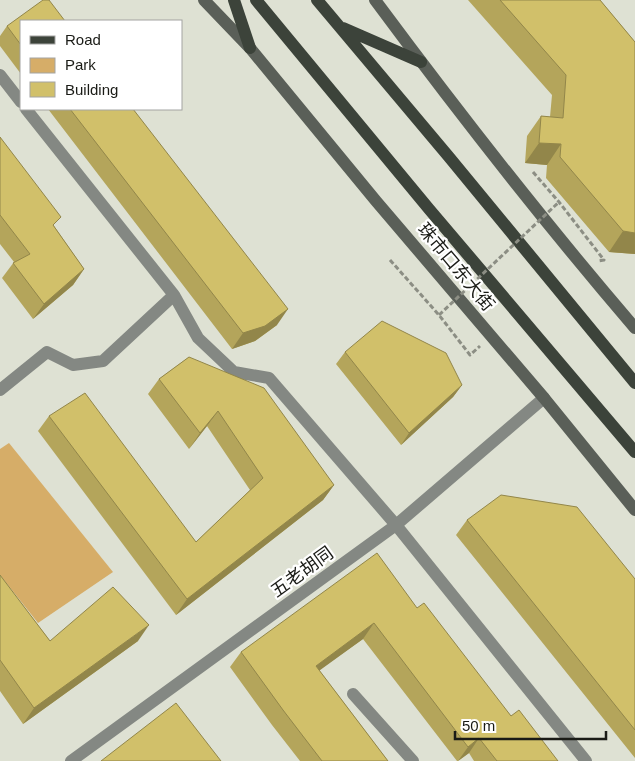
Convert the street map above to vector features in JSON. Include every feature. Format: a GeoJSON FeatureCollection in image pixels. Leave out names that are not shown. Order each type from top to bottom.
{"type":"FeatureCollection","features":[{"type":"Feature","properties":{"kind":"main road"},"geometry":{"type":"LineString","coordinates":[[234,0],[250,48]]}},
{"type":"Feature","properties":{"kind":"main road","name":"珠市口东大街"},"geometry":{"type":"LineString","coordinates":[[256,0],[428,209],[635,452]]}},
{"type":"Feature","properties":{"kind":"main road"},"geometry":{"type":"LineString","coordinates":[[317,0],[635,383]]}},
{"type":"Feature","properties":{"kind":"main road"},"geometry":{"type":"LineString","coordinates":[[339,26],[421,62]]}},
{"type":"Feature","properties":{"kind":"street","name":"珠市口东大街"},"geometry":{"type":"LineString","coordinates":[[204,0],[250,48],[376,201],[544,398],[635,510]]}},
{"type":"Feature","properties":{"kind":"street"},"geometry":{"type":"LineString","coordinates":[[375,0],[421,62],[580,264],[635,328]]}},
{"type":"Feature","properties":{"kind":"street"},"geometry":{"type":"LineString","coordinates":[[0,75],[20,101]]}},
{"type":"Feature","properties":{"kind":"street"},"geometry":{"type":"LineString","coordinates":[[27,110],[174,295],[198,338],[234,372],[270,378],[396,525],[586,761]]}},
{"type":"Feature","properties":{"kind":"street"},"geometry":{"type":"LineString","coordinates":[[0,390],[47,352],[73,365],[103,361],[174,295]]}},
{"type":"Feature","properties":{"kind":"street","name":"五老胡同"},"geometry":{"type":"LineString","coordinates":[[71,761],[396,525],[544,398]]}},
{"type":"Feature","properties":{"kind":"street"},"geometry":{"type":"LineString","coordinates":[[353,694],[413,761]]}},
{"type":"Feature","properties":{"kind":"path"},"geometry":{"type":"LineString","coordinates":[[533,172],[604,260]]}},
{"type":"Feature","properties":{"kind":"path"},"geometry":{"type":"LineString","coordinates":[[439,315],[559,202]]}},
{"type":"Feature","properties":{"kind":"path"},"geometry":{"type":"LineString","coordinates":[[390,260],[439,315],[470,355]]}},
{"type":"Feature","properties":{"kind":"green space"},"geometry":{"type":"Polygon","coordinates":[[[9,443],[113,572],[38,623],[0,575],[0,449],[9,443]]]}},
{"type":"Feature","properties":{"kind":"building"},"geometry":{"type":"Polygon","coordinates":[[[43,0],[49,0],[64,20],[20,20],[20,44],[7,26],[43,0]]]}},
{"type":"Feature","properties":{"kind":"building"},"geometry":{"type":"Polygon","coordinates":[[[500,0],[600,0],[635,42],[635,233],[623,231],[560,157],[561,144],[539,143],[541,116],[563,118],[566,75],[500,0]]]}},
{"type":"Feature","properties":{"kind":"building"},"geometry":{"type":"Polygon","coordinates":[[[71,110],[134,110],[288,309],[265,326],[243,333],[71,110]]]}},
{"type":"Feature","properties":{"kind":"building"},"geometry":{"type":"Polygon","coordinates":[[[0,137],[61,217],[53,225],[84,269],[44,304],[13,263],[30,254],[0,215],[0,137]]]}},
{"type":"Feature","properties":{"kind":"building"},"geometry":{"type":"Polygon","coordinates":[[[382,321],[446,353],[462,385],[409,433],[345,352],[382,321]]]}},
{"type":"Feature","properties":{"kind":"building"},"geometry":{"type":"Polygon","coordinates":[[[189,357],[264,388],[334,485],[187,599],[49,416],[85,393],[196,542],[263,478],[218,411],[200,433],[159,379],[189,357]]]}},
{"type":"Feature","properties":{"kind":"building"},"geometry":{"type":"Polygon","coordinates":[[[501,495],[577,507],[635,579],[635,730],[467,520],[501,495]]]}},
{"type":"Feature","properties":{"kind":"building"},"geometry":{"type":"Polygon","coordinates":[[[377,553],[417,608],[424,603],[511,716],[519,710],[558,761],[497,761],[479,738],[468,747],[374,623],[316,666],[388,761],[322,761],[241,652],[377,553]]]}},
{"type":"Feature","properties":{"kind":"building"},"geometry":{"type":"Polygon","coordinates":[[[0,575],[50,641],[113,587],[149,625],[34,708],[0,660],[0,575]]]}},
{"type":"Feature","properties":{"kind":"building"},"geometry":{"type":"Polygon","coordinates":[[[176,703],[221,761],[101,761],[176,703]]]}}]}
